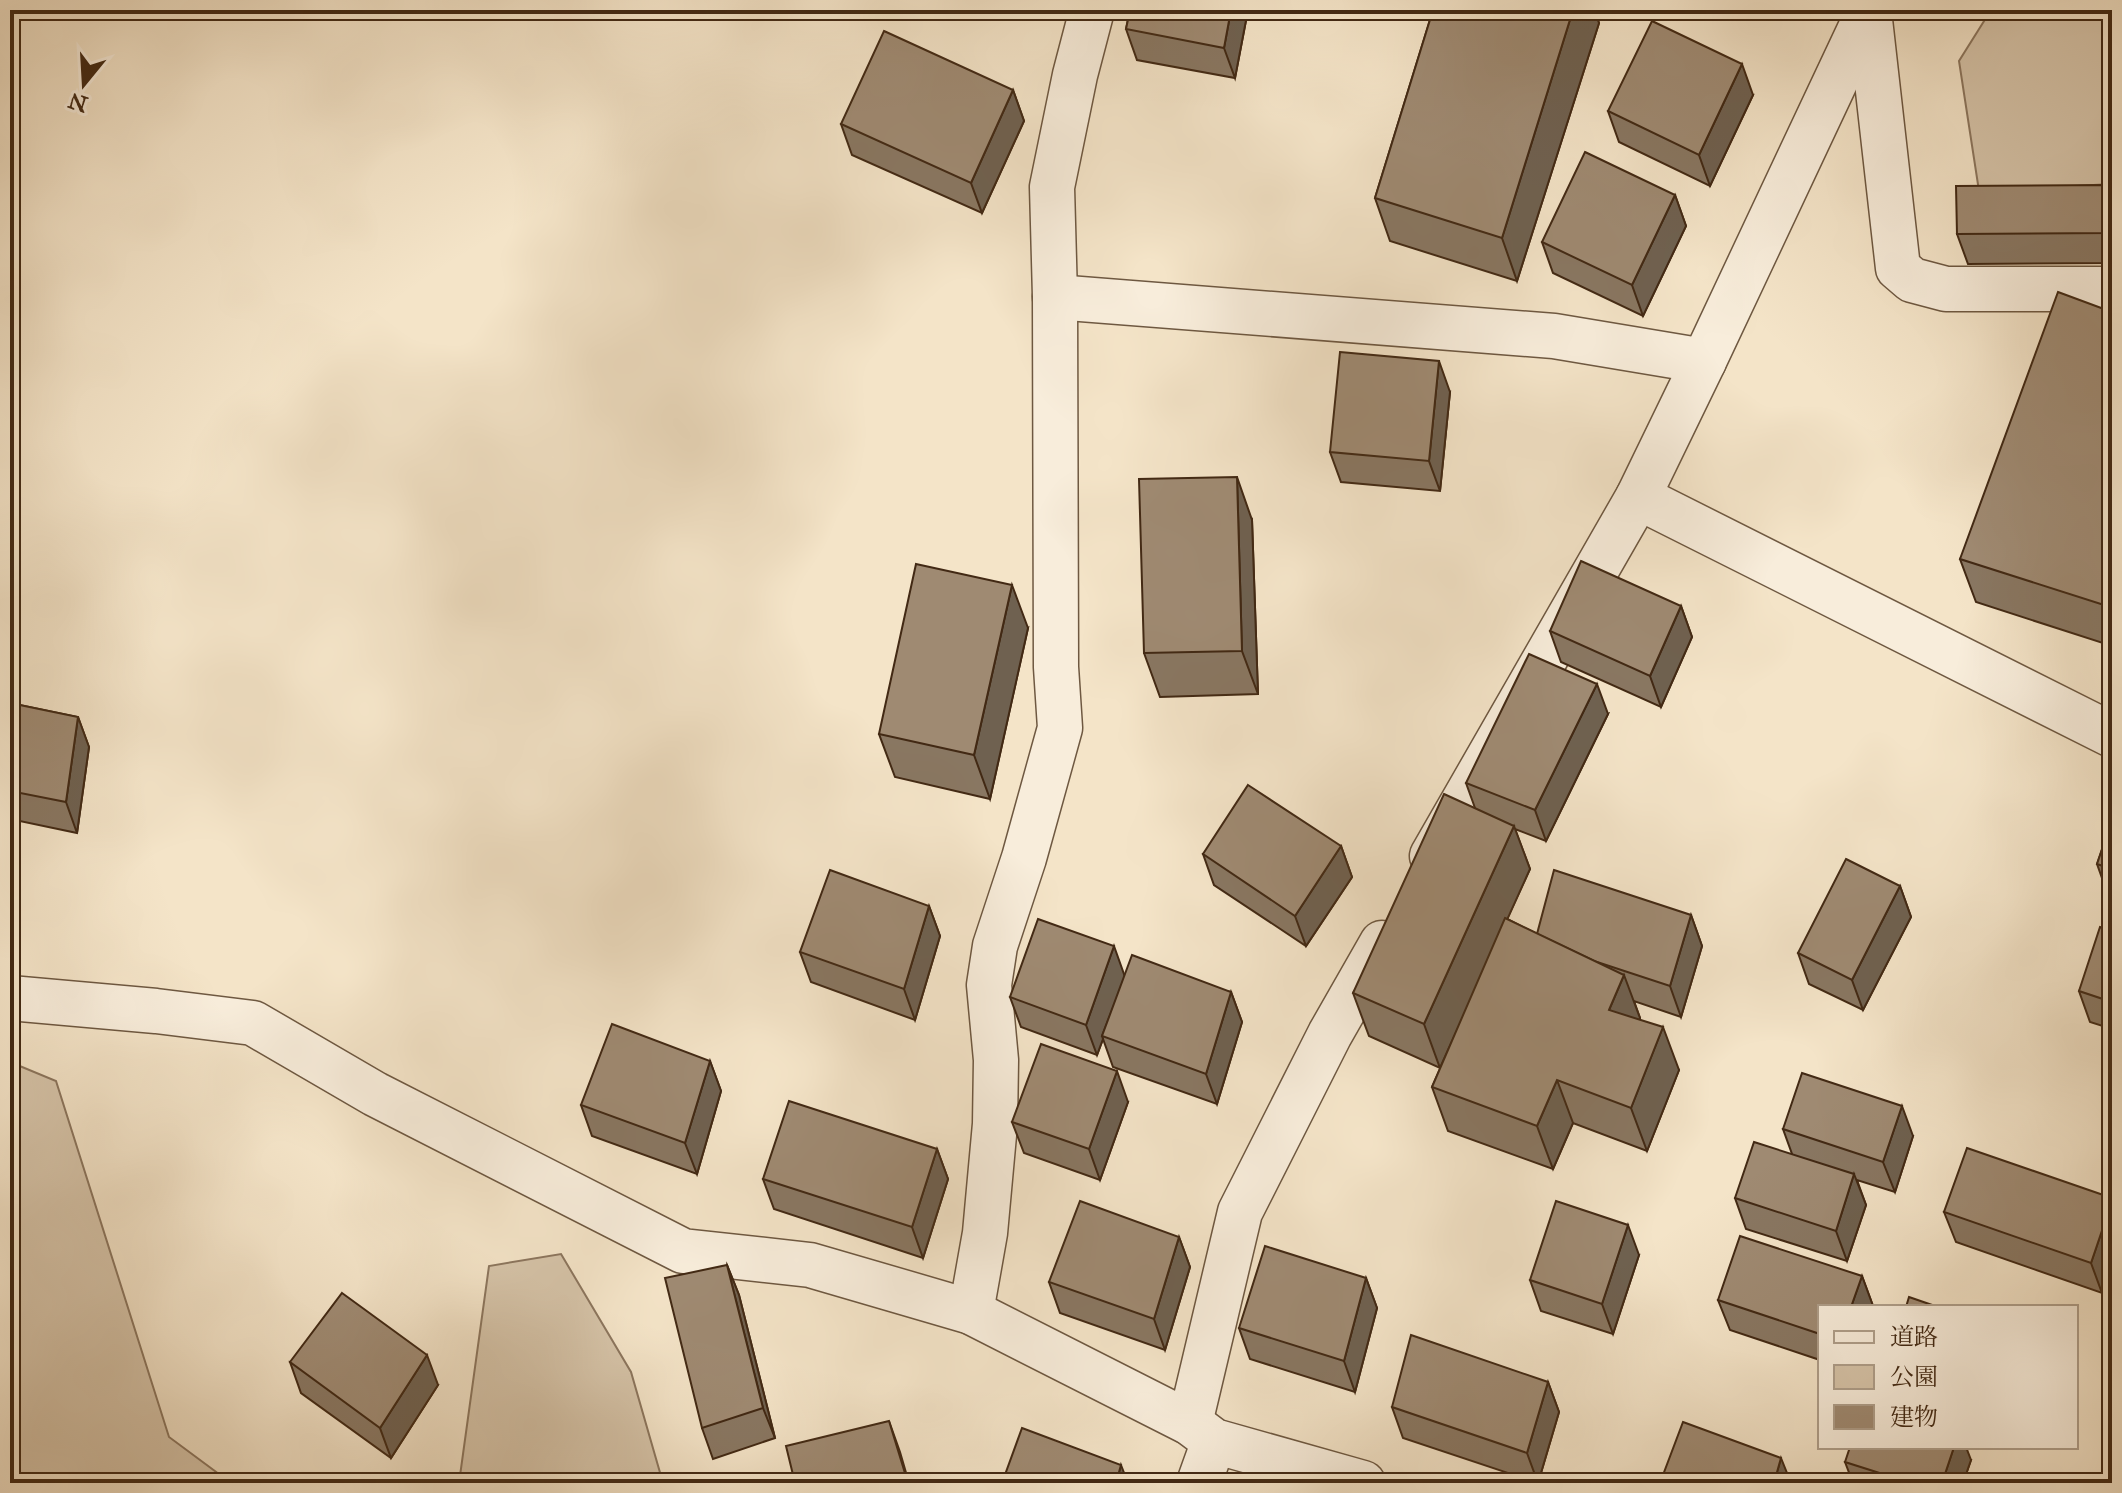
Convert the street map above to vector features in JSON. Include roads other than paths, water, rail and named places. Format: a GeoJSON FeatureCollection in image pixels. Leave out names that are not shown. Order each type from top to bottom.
{"type":"FeatureCollection","features":[{"type":"Feature","properties":{"kind":"street"},"geometry":{"type":"LineString","coordinates":[[971,1312],[985,1233],[995,1124],[996,1060],[989,985],[995,946],[1024,858],[1060,728],[1056,667],[1052,187],[1092,10]]}},
{"type":"Feature","properties":{"kind":"street"},"geometry":{"type":"LineString","coordinates":[[1869,11],[1898,268],[1912,280],[1946,289],[2112,289]]}},
{"type":"Feature","properties":{"kind":"street"},"geometry":{"type":"LineString","coordinates":[[1199,1483],[1202,1432],[1240,1212],[1330,1034],[1638,497],[1869,11]]}},
{"type":"Feature","properties":{"kind":"street"},"geometry":{"type":"LineString","coordinates":[[1055,297],[1554,336],[1704,361]]}},
{"type":"Feature","properties":{"kind":"street"},"geometry":{"type":"LineString","coordinates":[[1638,497],[2112,735]]}},
{"type":"Feature","properties":{"kind":"street"},"geometry":{"type":"LineString","coordinates":[[10,998],[253,1023],[375,1094],[683,1251],[810,1265],[971,1312],[1202,1432],[1363,1483]]}}]}
